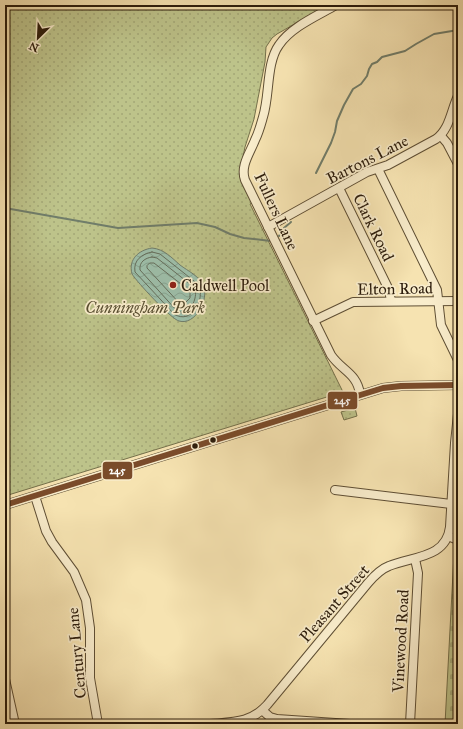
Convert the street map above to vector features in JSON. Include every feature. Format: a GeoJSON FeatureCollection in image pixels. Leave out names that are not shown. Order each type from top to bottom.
{"type":"FeatureCollection","features":[{"type":"Feature","properties":{"kind":"street","name":"Fullers Lane"},"geometry":{"type":"LineString","coordinates":[[336,5],[289,34],[280,44],[274,55],[266,109],[257,137],[245,161],[243,173],[313,321],[331,355],[339,365],[356,380],[360,394]]}},
{"type":"Feature","properties":{"kind":"street"},"geometry":{"type":"LineString","coordinates":[[458,96],[447,125],[440,136],[447,143],[458,164]]}},
{"type":"Feature","properties":{"kind":"street","name":"Bartons Lane"},"geometry":{"type":"LineString","coordinates":[[268,227],[367,172],[378,169],[440,136]]}},
{"type":"Feature","properties":{"kind":"street"},"geometry":{"type":"LineString","coordinates":[[378,169],[437,290],[440,325],[458,360]]}},
{"type":"Feature","properties":{"kind":"street","name":"Clark Road"},"geometry":{"type":"LineString","coordinates":[[339,188],[389,290],[391,301]]}},
{"type":"Feature","properties":{"kind":"street","name":"Elton Road"},"geometry":{"type":"LineString","coordinates":[[313,321],[350,303],[391,301],[458,301]]}},
{"type":"Feature","properties":{"kind":"street"},"geometry":{"type":"LineString","coordinates":[[5,505],[360,394],[383,388],[401,386],[458,386]]}},
{"type":"Feature","properties":{"kind":"street"},"geometry":{"type":"LineString","coordinates":[[458,414],[450,527],[448,536],[458,540]]}},
{"type":"Feature","properties":{"kind":"street"},"geometry":{"type":"LineString","coordinates":[[335,490],[451,504]]}},
{"type":"Feature","properties":{"kind":"street","name":"Century Lane"},"geometry":{"type":"LineString","coordinates":[[34,496],[46,531],[77,578],[87,604],[90,628],[90,678],[98,724]]}},
{"type":"Feature","properties":{"kind":"street","name":"Pleasant Street"},"geometry":{"type":"LineString","coordinates":[[210,724],[246,720],[262,710],[374,576],[388,566],[415,559],[438,548],[443,544],[448,536]]}},
{"type":"Feature","properties":{"kind":"street","name":"Vinewood Road"},"geometry":{"type":"LineString","coordinates":[[410,724],[418,573],[415,559]]}},
{"type":"Feature","properties":{"kind":"street"},"geometry":{"type":"LineString","coordinates":[[5,679],[14,724]]}},
{"type":"Feature","properties":{"kind":"street"},"geometry":{"type":"LineString","coordinates":[[262,710],[272,721],[286,720],[350,724]]}},
{"type":"Feature","properties":{"kind":"green space","name":"Cunningham Park"},"geometry":{"type":"Polygon","coordinates":[[[5,5],[328,5],[277,34],[272,38],[266,47],[265,62],[254,119],[245,147],[240,171],[253,202],[250,204],[343,392],[5,496],[5,5]]]}},
{"type":"Feature","properties":{"kind":"green space"},"geometry":{"type":"Polygon","coordinates":[[[355,408],[357,416],[344,420],[341,412],[355,408]]]}},
{"type":"Feature","properties":{"kind":"green space"},"geometry":{"type":"Polygon","coordinates":[[[454,554],[458,555],[458,724],[445,724],[454,554]]]}},
{"type":"Feature","properties":{"kind":"water","name":"Caldwell Pool"},"geometry":{"type":"Polygon","coordinates":[[[152,248],[168,254],[180,265],[196,276],[203,285],[205,291],[203,304],[200,310],[190,319],[179,321],[175,319],[154,300],[132,274],[132,264],[136,256],[147,249],[152,248]]]}},
{"type":"Feature","properties":{"kind":"waterway"},"geometry":{"type":"LineString","coordinates":[[316,173],[331,143],[337,121],[344,105],[353,89],[361,84],[367,76],[372,64],[377,62],[382,57],[405,51],[434,34],[458,30]]}},
{"type":"Feature","properties":{"kind":"waterway"},"geometry":{"type":"LineString","coordinates":[[5,208],[118,228],[197,223],[215,227],[230,234],[244,238],[271,241]]}},
{"type":"Feature","properties":{"kind":"waterway"},"geometry":{"type":"LineString","coordinates":[[279,236],[284,228],[291,222]]}},
{"type":"Feature","properties":{"kind":"transit line","name":"245"},"geometry":{"type":"LineString","coordinates":[[5,505],[383,388],[401,386],[458,385]]}},
{"type":"Feature","properties":{"kind":"place","name":"Caldwell Pool"},"geometry":{"type":"Point","coordinates":[173,285]}}]}
